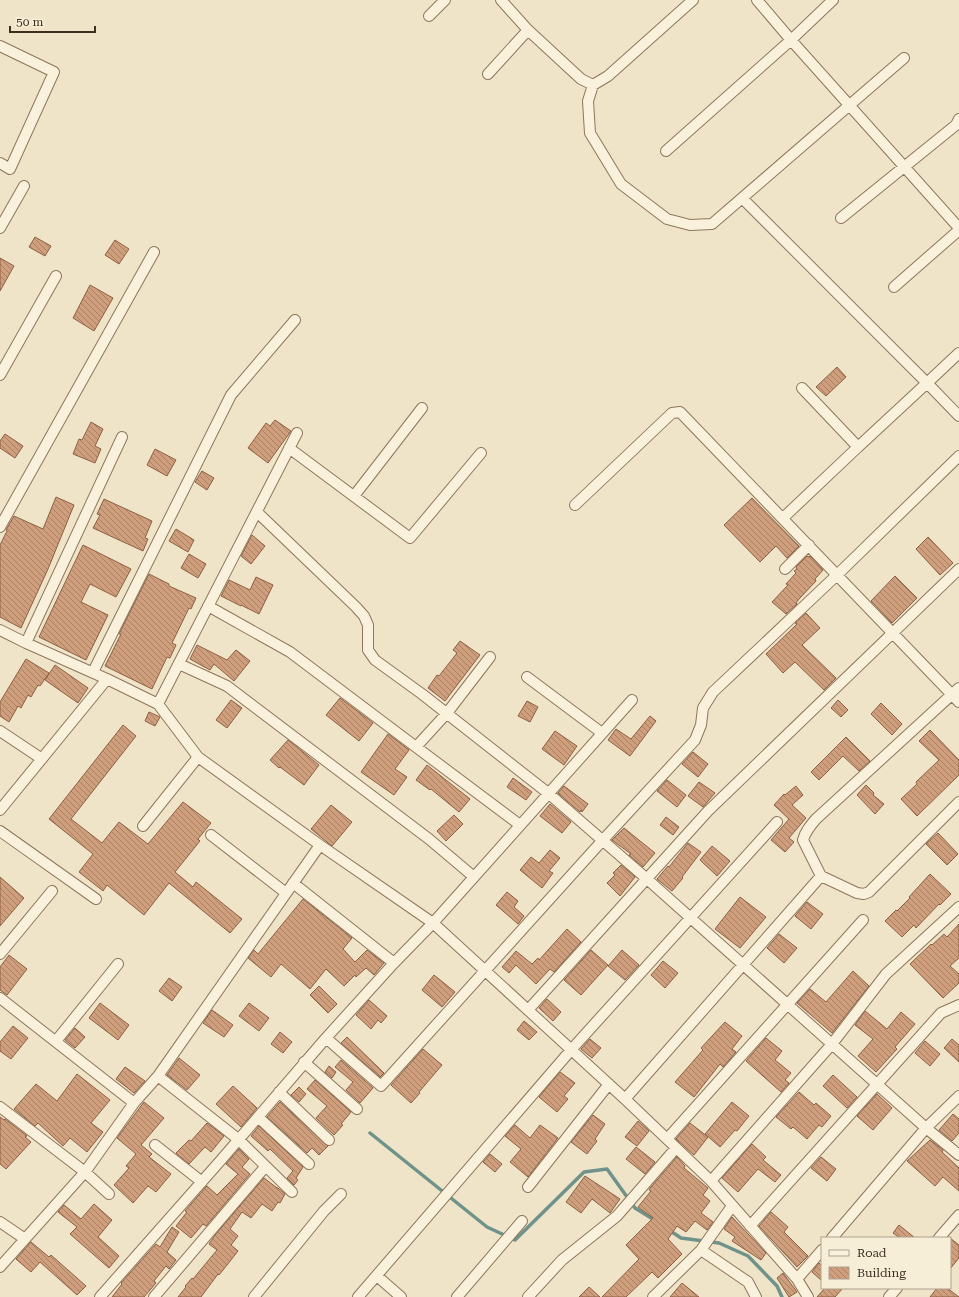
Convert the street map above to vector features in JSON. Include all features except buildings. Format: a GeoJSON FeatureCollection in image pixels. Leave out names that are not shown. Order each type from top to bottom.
{"type":"FeatureCollection","features":[{"type":"Feature","properties":{"kind":"street"},"geometry":{"type":"LineString","coordinates":[[429,16],[445,0]]}},
{"type":"Feature","properties":{"kind":"street"},"geometry":{"type":"LineString","coordinates":[[501,0],[528,30],[581,79],[593,85]]}},
{"type":"Feature","properties":{"kind":"street"},"geometry":{"type":"LineString","coordinates":[[693,0],[608,76],[593,85],[588,101],[590,134],[620,184],[667,219],[690,225],[712,224],[904,58]]}},
{"type":"Feature","properties":{"kind":"street"},"geometry":{"type":"LineString","coordinates":[[757,0],[959,229],[894,286]]}},
{"type":"Feature","properties":{"kind":"street"},"geometry":{"type":"LineString","coordinates":[[666,151],[834,0]]}},
{"type":"Feature","properties":{"kind":"street"},"geometry":{"type":"LineString","coordinates":[[488,74],[528,30]]}},
{"type":"Feature","properties":{"kind":"street"},"geometry":{"type":"LineString","coordinates":[[0,46],[54,72],[10,169],[0,164]]}},
{"type":"Feature","properties":{"kind":"street"},"geometry":{"type":"LineString","coordinates":[[841,218],[956,125],[959,119]]}},
{"type":"Feature","properties":{"kind":"street"},"geometry":{"type":"LineString","coordinates":[[0,228],[24,186]]}},
{"type":"Feature","properties":{"kind":"street"},"geometry":{"type":"LineString","coordinates":[[742,198],[959,416]]}},
{"type":"Feature","properties":{"kind":"street"},"geometry":{"type":"LineString","coordinates":[[0,525],[154,252]]}},
{"type":"Feature","properties":{"kind":"street"},"geometry":{"type":"LineString","coordinates":[[0,375],[56,276]]}},
{"type":"Feature","properties":{"kind":"street"},"geometry":{"type":"LineString","coordinates":[[93,672],[231,395],[295,320]]}},
{"type":"Feature","properties":{"kind":"street"},"geometry":{"type":"LineString","coordinates":[[783,518],[959,352]]}},
{"type":"Feature","properties":{"kind":"street"},"geometry":{"type":"LineString","coordinates":[[802,388],[858,447]]}},
{"type":"Feature","properties":{"kind":"street"},"geometry":{"type":"LineString","coordinates":[[354,496],[422,408]]}},
{"type":"Feature","properties":{"kind":"street"},"geometry":{"type":"LineString","coordinates":[[575,505],[672,413],[680,412],[892,632],[957,695],[816,820],[808,829],[803,840],[821,876],[857,893],[864,894],[869,892],[959,802]]}},
{"type":"Feature","properties":{"kind":"street"},"geometry":{"type":"LineString","coordinates":[[158,704],[297,433]]}},
{"type":"Feature","properties":{"kind":"street"},"geometry":{"type":"LineString","coordinates":[[26,643],[122,437]]}},
{"type":"Feature","properties":{"kind":"street"},"geometry":{"type":"LineString","coordinates":[[289,448],[410,538],[481,453]]}},
{"type":"Feature","properties":{"kind":"street"},"geometry":{"type":"LineString","coordinates":[[326,1038],[381,1086],[695,740],[701,724],[703,708],[713,692],[837,575],[959,456]]}},
{"type":"Feature","properties":{"kind":"street"},"geometry":{"type":"LineString","coordinates":[[256,512],[364,616],[368,625],[368,650],[375,660],[447,713],[548,793],[647,879],[926,1128],[959,1155]]}},
{"type":"Feature","properties":{"kind":"street"},"geometry":{"type":"LineString","coordinates":[[785,569],[809,545]]}},
{"type":"Feature","properties":{"kind":"street"},"geometry":{"type":"LineString","coordinates":[[528,1010],[708,810],[959,569]]}},
{"type":"Feature","properties":{"kind":"street"},"geometry":{"type":"LineString","coordinates":[[208,606],[290,652],[520,825]]}},
{"type":"Feature","properties":{"kind":"street"},"geometry":{"type":"LineString","coordinates":[[0,630],[93,672],[158,704],[198,757],[320,846],[433,923],[609,1084],[711,1181],[797,1279],[808,1297]]}},
{"type":"Feature","properties":{"kind":"street"},"geometry":{"type":"LineString","coordinates":[[416,747],[447,713],[490,657]]}},
{"type":"Feature","properties":{"kind":"street"},"geometry":{"type":"LineString","coordinates":[[179,664],[227,686],[429,839],[474,877]]}},
{"type":"Feature","properties":{"kind":"street"},"geometry":{"type":"LineString","coordinates":[[527,677],[602,733]]}},
{"type":"Feature","properties":{"kind":"street"},"geometry":{"type":"LineString","coordinates":[[0,810],[107,679]]}},
{"type":"Feature","properties":{"kind":"street"},"geometry":{"type":"LineString","coordinates":[[100,1297],[202,1182],[304,1062],[394,963],[433,923],[632,700]]}},
{"type":"Feature","properties":{"kind":"street"},"geometry":{"type":"LineString","coordinates":[[0,731],[42,759]]}},
{"type":"Feature","properties":{"kind":"street"},"geometry":{"type":"LineString","coordinates":[[143,826],[198,757]]}},
{"type":"Feature","properties":{"kind":"street"},"geometry":{"type":"LineString","coordinates":[[358,1297],[571,1050],[691,919],[777,822]]}},
{"type":"Feature","properties":{"kind":"street"},"geometry":{"type":"LineString","coordinates":[[0,830],[96,899]]}},
{"type":"Feature","properties":{"kind":"street"},"geometry":{"type":"LineString","coordinates":[[211,835],[286,893]]}},
{"type":"Feature","properties":{"kind":"street"},"geometry":{"type":"LineString","coordinates":[[0,1267],[85,1172],[134,1103],[158,1076],[320,846]]}},
{"type":"Feature","properties":{"kind":"street"},"geometry":{"type":"LineString","coordinates":[[625,1099],[821,876]]}},
{"type":"Feature","properties":{"kind":"street"},"geometry":{"type":"LineString","coordinates":[[293,883],[394,963]]}},
{"type":"Feature","properties":{"kind":"street"},"geometry":{"type":"LineString","coordinates":[[2,949],[52,891]]}},
{"type":"Feature","properties":{"kind":"street"},"geometry":{"type":"LineString","coordinates":[[711,1181],[832,1044],[886,974],[959,907]]}},
{"type":"Feature","properties":{"kind":"street"},"geometry":{"type":"LineString","coordinates":[[667,1139],[863,920]]}},
{"type":"Feature","properties":{"kind":"street"},"geometry":{"type":"LineString","coordinates":[[56,1042],[118,964]]}},
{"type":"Feature","properties":{"kind":"street"},"geometry":{"type":"LineString","coordinates":[[0,998],[134,1103]]}},
{"type":"Feature","properties":{"kind":"street"},"geometry":{"type":"LineString","coordinates":[[750,1226],[941,1013],[959,1005]]}},
{"type":"Feature","properties":{"kind":"street"},"geometry":{"type":"LineString","coordinates":[[304,1062],[357,1109]]}},
{"type":"Feature","properties":{"kind":"street"},"geometry":{"type":"LineString","coordinates":[[158,1076],[238,1140],[292,1192]]}},
{"type":"Feature","properties":{"kind":"street"},"geometry":{"type":"LineString","coordinates":[[528,1187],[609,1084]]}},
{"type":"Feature","properties":{"kind":"street"},"geometry":{"type":"LineString","coordinates":[[279,1092],[329,1140]]}},
{"type":"Feature","properties":{"kind":"street"},"geometry":{"type":"LineString","coordinates":[[833,1237],[926,1128],[959,1096]]}},
{"type":"Feature","properties":{"kind":"street"},"geometry":{"type":"LineString","coordinates":[[0,1107],[85,1172],[109,1194]]}},
{"type":"Feature","properties":{"kind":"street"},"geometry":{"type":"LineString","coordinates":[[258,1116],[309,1164]]}},
{"type":"Feature","properties":{"kind":"street"},"geometry":{"type":"LineString","coordinates":[[155,1145],[202,1182]]}},
{"type":"Feature","properties":{"kind":"street"},"geometry":{"type":"LineString","coordinates":[[528,1297],[562,1260],[617,1216],[676,1148]]}},
{"type":"Feature","properties":{"kind":"street"},"geometry":{"type":"LineString","coordinates":[[154,1297],[265,1167]]}},
{"type":"Feature","properties":{"kind":"street"},"geometry":{"type":"LineString","coordinates":[[254,1297],[324,1211],[340,1194]]}},
{"type":"Feature","properties":{"kind":"street"},"geometry":{"type":"LineString","coordinates":[[653,1297],[702,1249],[732,1206]]}},
{"type":"Feature","properties":{"kind":"street"},"geometry":{"type":"LineString","coordinates":[[940,1237],[959,1215]]}},
{"type":"Feature","properties":{"kind":"street"},"geometry":{"type":"LineString","coordinates":[[457,1297],[522,1221]]}},
{"type":"Feature","properties":{"kind":"street"},"geometry":{"type":"LineString","coordinates":[[0,1222],[25,1239]]}},
{"type":"Feature","properties":{"kind":"street"},"geometry":{"type":"LineString","coordinates":[[702,1249],[748,1282],[756,1297]]}},
{"type":"Feature","properties":{"kind":"street"},"geometry":{"type":"LineString","coordinates":[[797,1279],[821,1251]]}},
{"type":"Feature","properties":{"kind":"street"},"geometry":{"type":"LineString","coordinates":[[377,1276],[401,1297]]}},
{"type":"Feature","properties":{"kind":"street"},"geometry":{"type":"LineString","coordinates":[[889,1297],[896,1289]]}},
{"type":"Feature","properties":{"kind":"waterway"},"geometry":{"type":"LineString","coordinates":[[370,1133],[487,1227],[515,1240],[584,1172],[607,1169],[635,1208],[656,1221]]}},
{"type":"Feature","properties":{"kind":"waterway"},"geometry":{"type":"LineString","coordinates":[[669,1230],[681,1238],[719,1243],[748,1256],[777,1286],[782,1297]]}}]}
